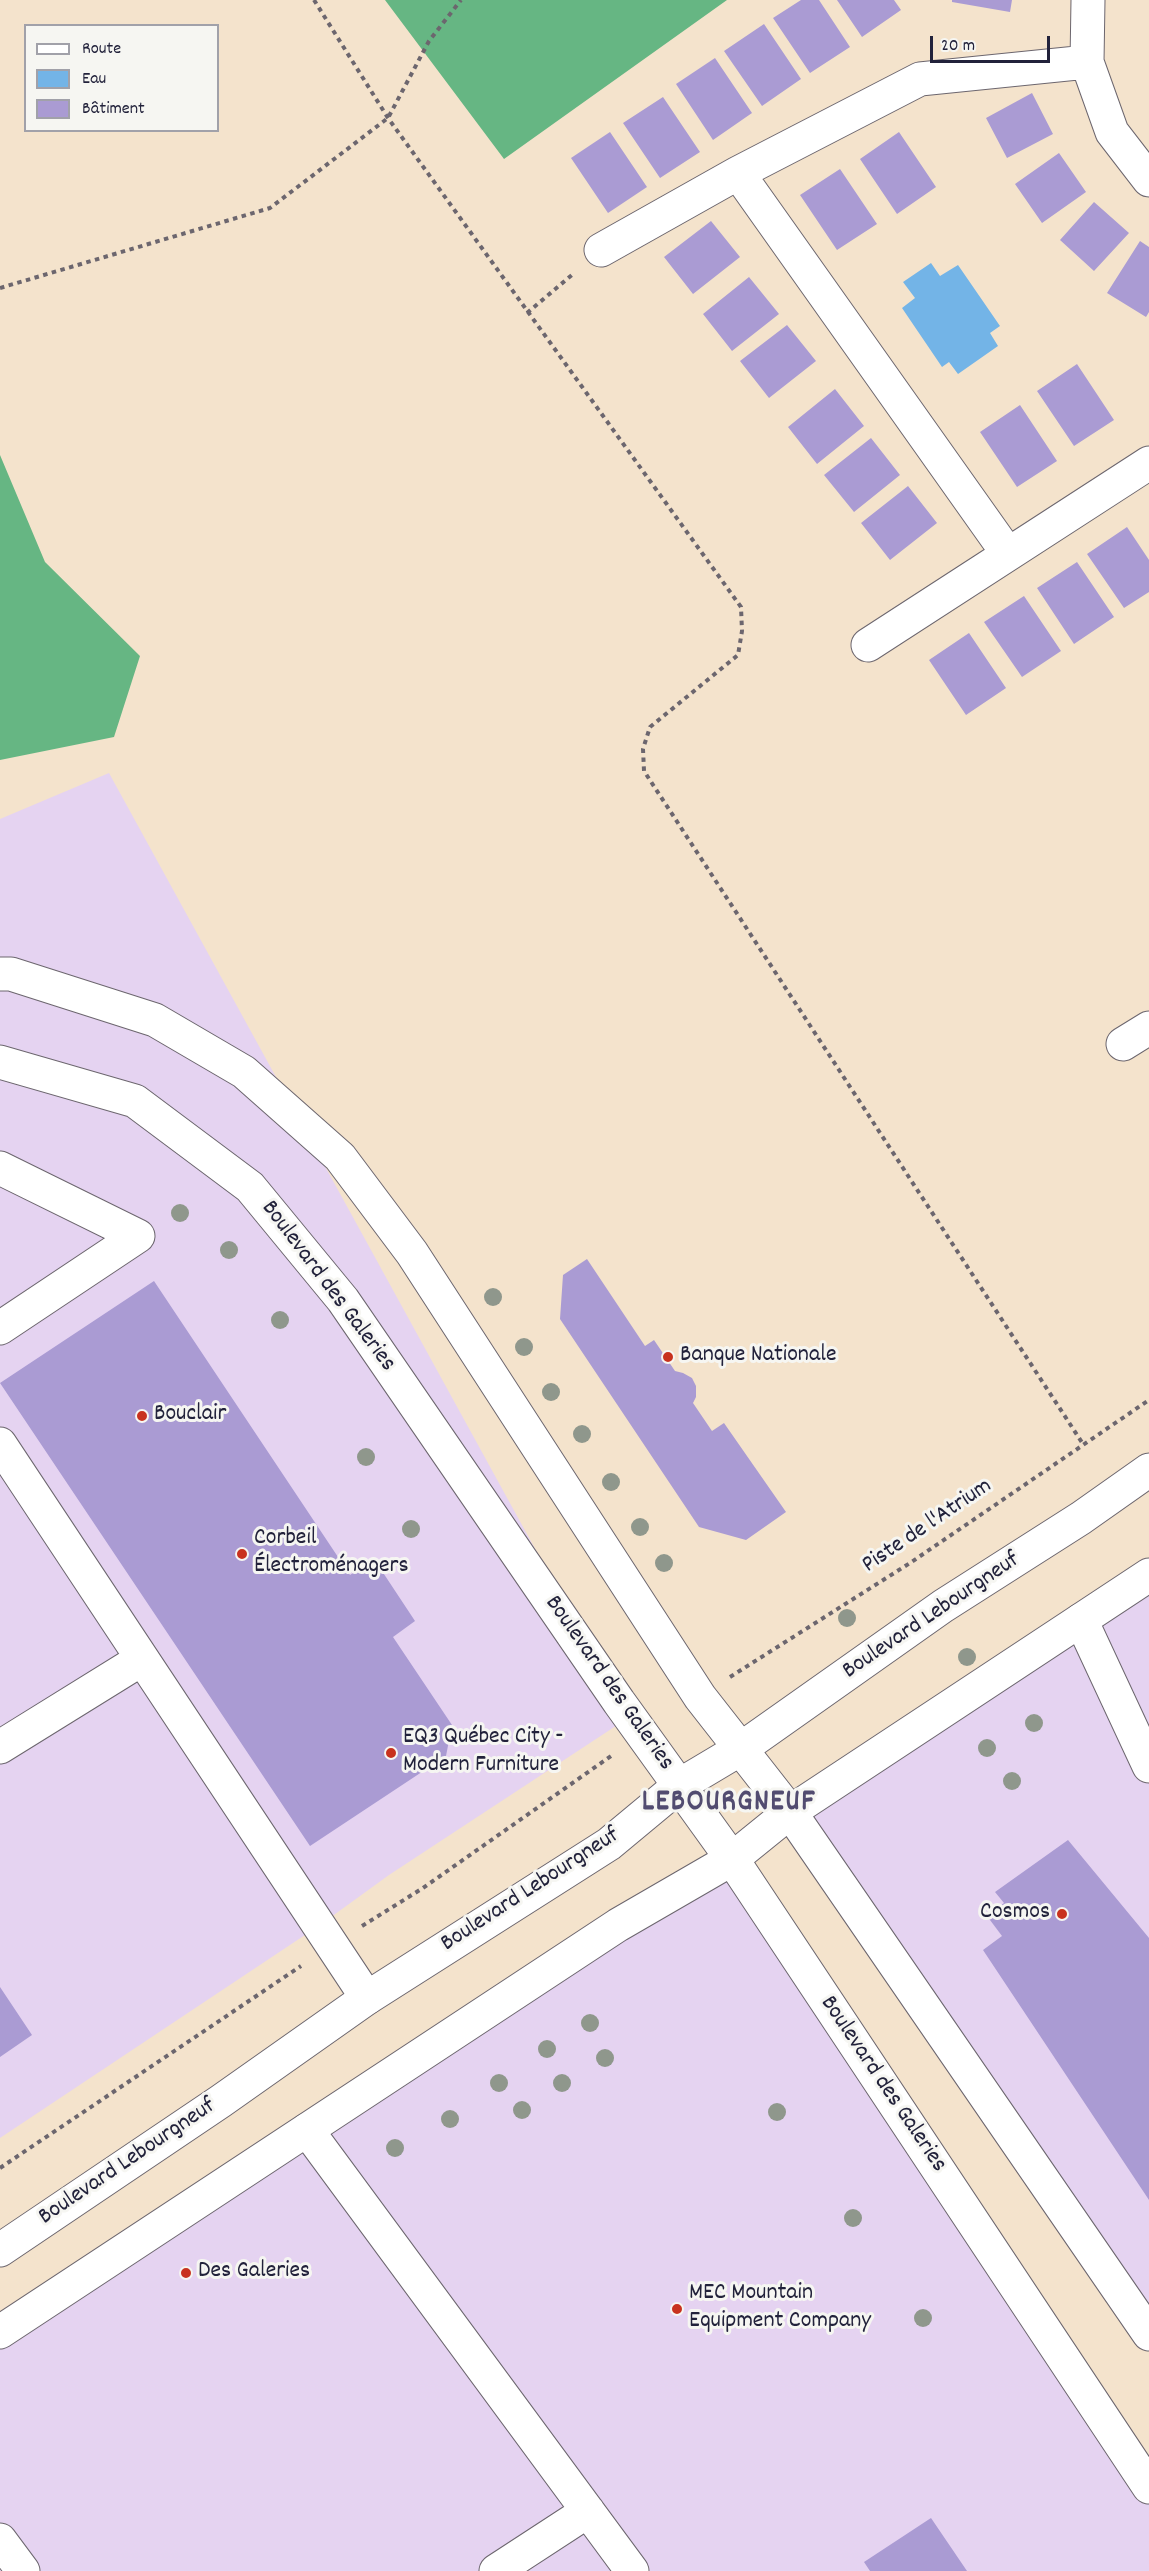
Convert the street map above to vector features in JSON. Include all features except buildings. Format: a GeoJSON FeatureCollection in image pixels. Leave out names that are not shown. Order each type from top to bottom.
{"type":"FeatureCollection","features":[{"type":"Feature","properties":{"kind":"street"},"geometry":{"type":"LineString","coordinates":[[1088,0],[1087,62],[1112,132],[1149,180]]}},
{"type":"Feature","properties":{"kind":"street"},"geometry":{"type":"LineString","coordinates":[[601,250],[738,173],[921,79],[1087,62]]}},
{"type":"Feature","properties":{"kind":"street"},"geometry":{"type":"LineString","coordinates":[[738,173],[1008,554]]}},
{"type":"Feature","properties":{"kind":"street"},"geometry":{"type":"LineString","coordinates":[[868,645],[1149,463]]}},
{"type":"Feature","properties":{"kind":"street"},"geometry":{"type":"LineString","coordinates":[[0,974],[11,974],[155,1020],[244,1072],[340,1157],[412,1252],[700,1696],[790,1812],[1149,2334]]}},
{"type":"Feature","properties":{"kind":"street","name":"Boulevard des Galeries"},"geometry":{"type":"LineString","coordinates":[[0,1062],[135,1101],[250,1187],[343,1300],[642,1736],[732,1859],[1149,2487]]}},
{"type":"Feature","properties":{"kind":"street"},"geometry":{"type":"LineString","coordinates":[[0,1168],[138,1236],[0,1328]]}},
{"type":"Feature","properties":{"kind":"street"},"geometry":{"type":"LineString","coordinates":[[0,1444],[367,1998]]}},
{"type":"Feature","properties":{"kind":"street","name":"Boulevard Lebourgneuf"},"geometry":{"type":"LineString","coordinates":[[0,2250],[221,2101],[367,1998],[609,1844],[680,1785],[742,1748],[944,1606],[1081,1518],[1149,1470]]}},
{"type":"Feature","properties":{"kind":"street"},"geometry":{"type":"LineString","coordinates":[[0,2332],[618,1926],[732,1859],[790,1812],[1149,1575]]}},
{"type":"Feature","properties":{"kind":"street"},"geometry":{"type":"LineString","coordinates":[[1081,1620],[1149,1766]]}},
{"type":"Feature","properties":{"kind":"street"},"geometry":{"type":"LineString","coordinates":[[0,1747],[142,1659]]}},
{"type":"Feature","properties":{"kind":"street"},"geometry":{"type":"LineString","coordinates":[[308,2130],[633,2571]]}},
{"type":"Feature","properties":{"kind":"street"},"geometry":{"type":"LineString","coordinates":[[496,2571],[588,2511]]}},
{"type":"Feature","properties":{"kind":"street"},"geometry":{"type":"LineString","coordinates":[[0,2540],[23,2571]]}},
{"type":"Feature","properties":{"kind":"path"},"geometry":{"type":"LineString","coordinates":[[314,0],[388,118],[741,607],[742,631],[738,655],[650,727],[643,749],[644,771],[1083,1444]]}},
{"type":"Feature","properties":{"kind":"path"},"geometry":{"type":"LineString","coordinates":[[0,288],[270,208],[388,118],[429,41],[461,0]]}},
{"type":"Feature","properties":{"kind":"path"},"geometry":{"type":"LineString","coordinates":[[527,313],[601,250]]}},
{"type":"Feature","properties":{"kind":"path","name":"Piste de l'Atrium"},"geometry":{"type":"LineString","coordinates":[[725,1680],[910,1563],[1149,1400]]}},
{"type":"Feature","properties":{"kind":"shaded area"},"geometry":{"type":"Polygon","coordinates":[[[109,773],[628,1718],[389,1875],[320,1925],[0,2138],[0,819],[109,773]]]}},
{"type":"Feature","properties":{"kind":"shaded area"},"geometry":{"type":"Polygon","coordinates":[[[1149,1575],[1149,2349],[790,1812],[1149,1575]]]}},
{"type":"Feature","properties":{"kind":"shaded area"},"geometry":{"type":"Polygon","coordinates":[[[732,1859],[1149,2488],[1149,2571],[0,2571],[0,2332],[732,1859]]]}},
{"type":"Feature","properties":{"kind":"green space"},"geometry":{"type":"Polygon","coordinates":[[[385,0],[727,0],[504,159],[385,0]]]}},
{"type":"Feature","properties":{"kind":"green space"},"geometry":{"type":"Polygon","coordinates":[[[0,455],[45,562],[140,656],[114,737],[0,760],[0,455]]]}},
{"type":"Feature","properties":{"kind":"water"},"geometry":{"type":"Polygon","coordinates":[[[931,263],[940,276],[958,265],[1000,326],[990,333],[998,346],[958,374],[949,362],[942,367],[902,308],[915,298],[903,282],[931,263]]]}},
{"type":"Feature","properties":{"kind":"place","name":"Banque Nationale"},"geometry":{"type":"Point","coordinates":[668,1357]}},
{"type":"Feature","properties":{"kind":"place","name":"Bouclair"},"geometry":{"type":"Point","coordinates":[142,1416]}},
{"type":"Feature","properties":{"kind":"place","name":"Corbeil Électroménagers"},"geometry":{"type":"Point","coordinates":[242,1554]}},
{"type":"Feature","properties":{"kind":"place","name":"EQ3 Québec City - Modern Furniture"},"geometry":{"type":"Point","coordinates":[391,1753]}},
{"type":"Feature","properties":{"kind":"place","name":"Cosmos"},"geometry":{"type":"Point","coordinates":[1062,1914]}},
{"type":"Feature","properties":{"kind":"place","name":"Des Galeries"},"geometry":{"type":"Point","coordinates":[186,2273]}},
{"type":"Feature","properties":{"kind":"place","name":"MEC Mountain Equipment Company"},"geometry":{"type":"Point","coordinates":[677,2309]}},
{"type":"Feature","properties":{"kind":"district","name":"LEBOURGNEUF"},"geometry":{"type":"Point","coordinates":[729,1805]}}]}
